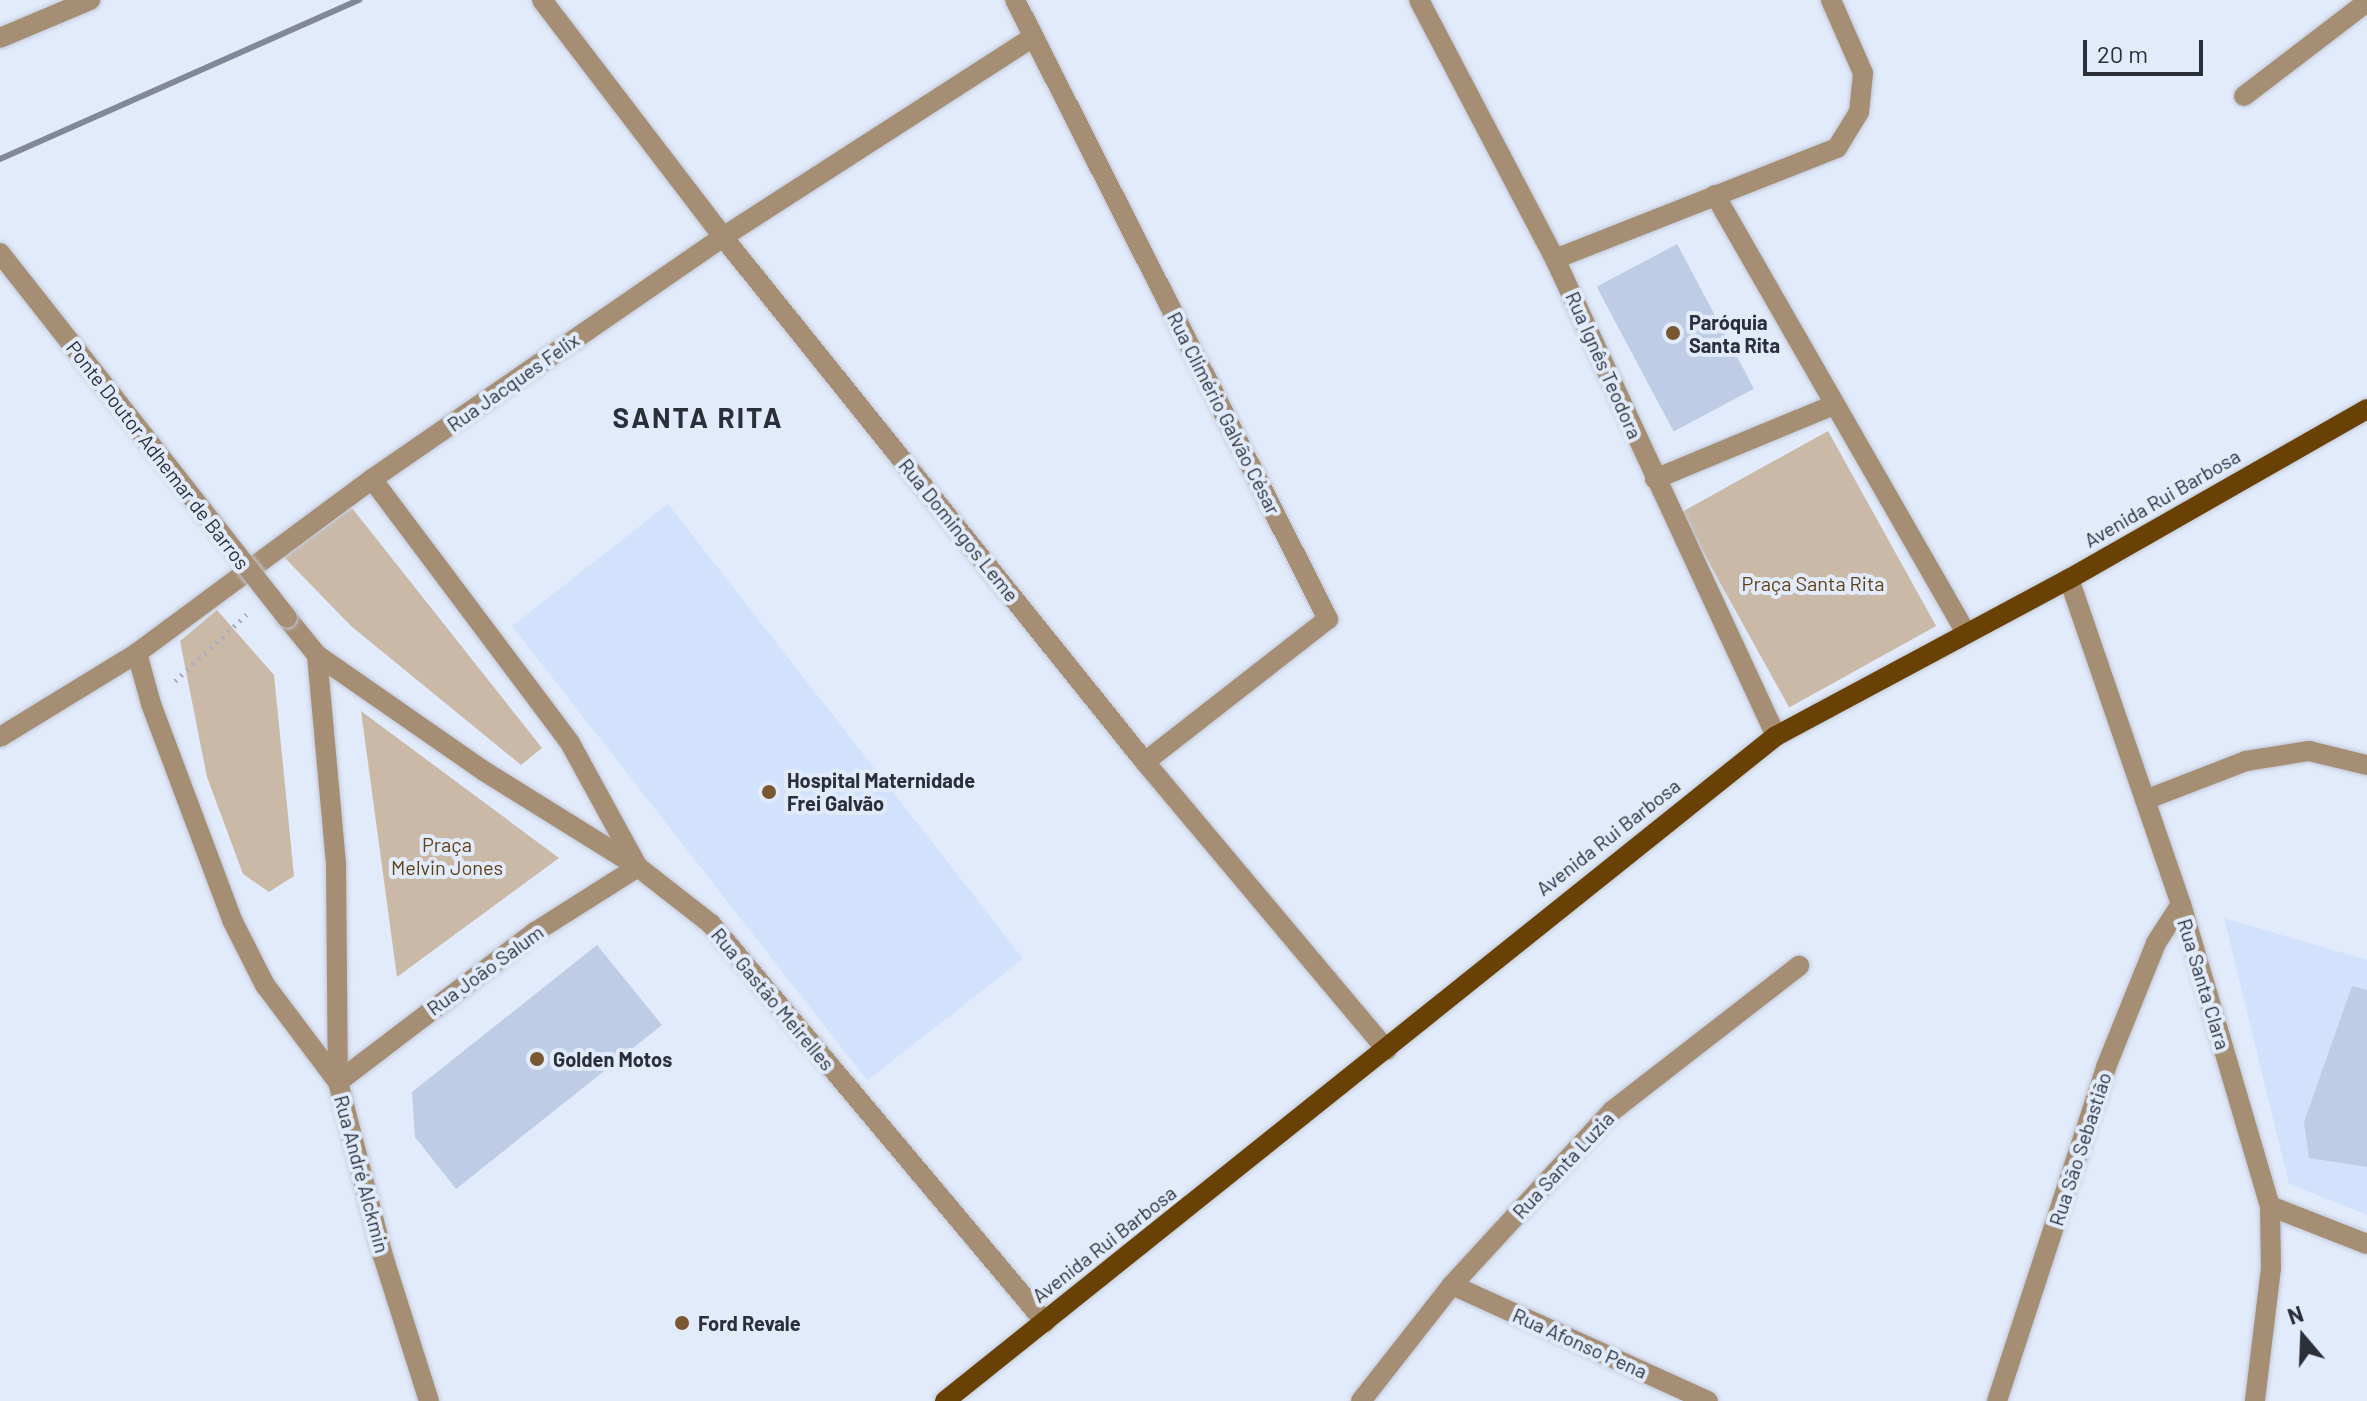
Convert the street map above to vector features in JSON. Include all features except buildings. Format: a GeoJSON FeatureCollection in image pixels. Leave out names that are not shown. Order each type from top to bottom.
{"type":"FeatureCollection","features":[{"type":"Feature","properties":{"kind":"main road","name":"Avenida Rui Barbosa"},"geometry":{"type":"LineString","coordinates":[[945,1401],[1387,1050],[1587,882],[1776,736],[1965,631],[2069,579],[2367,409]]}},
{"type":"Feature","properties":{"kind":"street"},"geometry":{"type":"LineString","coordinates":[[1,37],[90,0]]}},
{"type":"Feature","properties":{"kind":"street","name":"Rua Domingos Leme"},"geometry":{"type":"LineString","coordinates":[[542,0],[723,237],[1145,762],[1387,1050]]}},
{"type":"Feature","properties":{"kind":"street","name":"Rua Climério Galvão César"},"geometry":{"type":"LineString","coordinates":[[1015,0],[1328,619],[1145,762]]}},
{"type":"Feature","properties":{"kind":"street","name":"Rua Ignês Teodora"},"geometry":{"type":"LineString","coordinates":[[1419,0],[1555,259],[1776,736]]}},
{"type":"Feature","properties":{"kind":"street"},"geometry":{"type":"LineString","coordinates":[[1555,259],[1837,148],[1859,112],[1863,73],[1831,0]]}},
{"type":"Feature","properties":{"kind":"street"},"geometry":{"type":"LineString","coordinates":[[2244,96],[2367,2]]}},
{"type":"Feature","properties":{"kind":"street","name":"Rua Jacques Felix"},"geometry":{"type":"LineString","coordinates":[[0,737],[137,653],[372,479],[723,237],[1033,37]]}},
{"type":"Feature","properties":{"kind":"street"},"geometry":{"type":"LineString","coordinates":[[1715,195],[1965,631]]}},
{"type":"Feature","properties":{"kind":"street","name":"Ponte Doutor Adhemar de Barros"},"geometry":{"type":"LineString","coordinates":[[0,253],[317,655],[484,771],[638,867]]}},
{"type":"Feature","properties":{"kind":"street"},"geometry":{"type":"LineString","coordinates":[[1655,479],[1834,405]]}},
{"type":"Feature","properties":{"kind":"street","name":"Rua Gastão Meirelles"},"geometry":{"type":"LineString","coordinates":[[372,479],[570,743],[638,867],[711,924],[1045,1322]]}},
{"type":"Feature","properties":{"kind":"street","name":"Rua Santa Clara"},"geometry":{"type":"LineString","coordinates":[[2069,579],[2181,904],[2270,1206],[2271,1268],[2255,1401]]}},
{"type":"Feature","properties":{"kind":"street","name":"Rua André Alckmin"},"geometry":{"type":"LineString","coordinates":[[137,653],[151,704],[232,920],[265,985],[338,1082],[383,1256],[429,1401]]}},
{"type":"Feature","properties":{"kind":"street"},"geometry":{"type":"LineString","coordinates":[[317,655],[336,865],[338,1082]]}},
{"type":"Feature","properties":{"kind":"street"},"geometry":{"type":"LineString","coordinates":[[2145,800],[2246,761],[2309,751],[2367,765]]}},
{"type":"Feature","properties":{"kind":"street","name":"Rua João Salum"},"geometry":{"type":"LineString","coordinates":[[338,1082],[535,932],[638,867]]}},
{"type":"Feature","properties":{"kind":"street","name":"Rua São Sebastião"},"geometry":{"type":"LineString","coordinates":[[1997,1401],[2106,1067],[2156,943],[2181,904]]}},
{"type":"Feature","properties":{"kind":"street","name":"Rua Santa Luzia"},"geometry":{"type":"LineString","coordinates":[[1361,1401],[1452,1285],[1612,1111],[1799,966]]}},
{"type":"Feature","properties":{"kind":"street"},"geometry":{"type":"LineString","coordinates":[[2270,1206],[2367,1244]]}},
{"type":"Feature","properties":{"kind":"street","name":"Rua Afonso Pena"},"geometry":{"type":"LineString","coordinates":[[1452,1285],[1708,1401]]}},
{"type":"Feature","properties":{"kind":"path"},"geometry":{"type":"LineString","coordinates":[[151,704],[269,595]]}},
{"type":"Feature","properties":{"kind":"shaded area","name":"Hospital Maternidade Frei Galvão"},"geometry":{"type":"Polygon","coordinates":[[[668,504],[1023,959],[867,1081],[512,626],[668,504]]]}},
{"type":"Feature","properties":{"kind":"shaded area"},"geometry":{"type":"Polygon","coordinates":[[[2224,918],[2367,960],[2367,1215],[2289,1184],[2224,918]]]}},
{"type":"Feature","properties":{"kind":"green space","name":"Praça Santa Rita"},"geometry":{"type":"Polygon","coordinates":[[[1828,431],[1936,626],[1789,707],[1681,512],[1828,431]]]}},
{"type":"Feature","properties":{"kind":"green space"},"geometry":{"type":"Polygon","coordinates":[[[352,508],[542,748],[521,765],[351,626],[284,557],[352,508]]]}},
{"type":"Feature","properties":{"kind":"green space"},"geometry":{"type":"Polygon","coordinates":[[[217,610],[274,675],[294,876],[269,892],[243,874],[207,777],[180,641],[217,610]]]}},
{"type":"Feature","properties":{"kind":"green space","name":"Praça Melvin Jones"},"geometry":{"type":"Polygon","coordinates":[[[361,711],[559,858],[397,977],[361,711]]]}},
{"type":"Feature","properties":{"kind":"railway"},"geometry":{"type":"LineString","coordinates":[[0,159],[359,0]]}},
{"type":"Feature","properties":{"kind":"place","name":"Paróquia Santa Rita"},"geometry":{"type":"Point","coordinates":[1673,333]}},
{"type":"Feature","properties":{"kind":"place","name":"Hospital Maternidade Frei Galvão"},"geometry":{"type":"Point","coordinates":[769,792]}},
{"type":"Feature","properties":{"kind":"place","name":"Golden Motos"},"geometry":{"type":"Point","coordinates":[537,1059]}},
{"type":"Feature","properties":{"kind":"place","name":"Ford Revale"},"geometry":{"type":"Point","coordinates":[682,1323]}},
{"type":"Feature","properties":{"kind":"district","name":"SANTA RITA"},"geometry":{"type":"Point","coordinates":[698,417]}}]}
